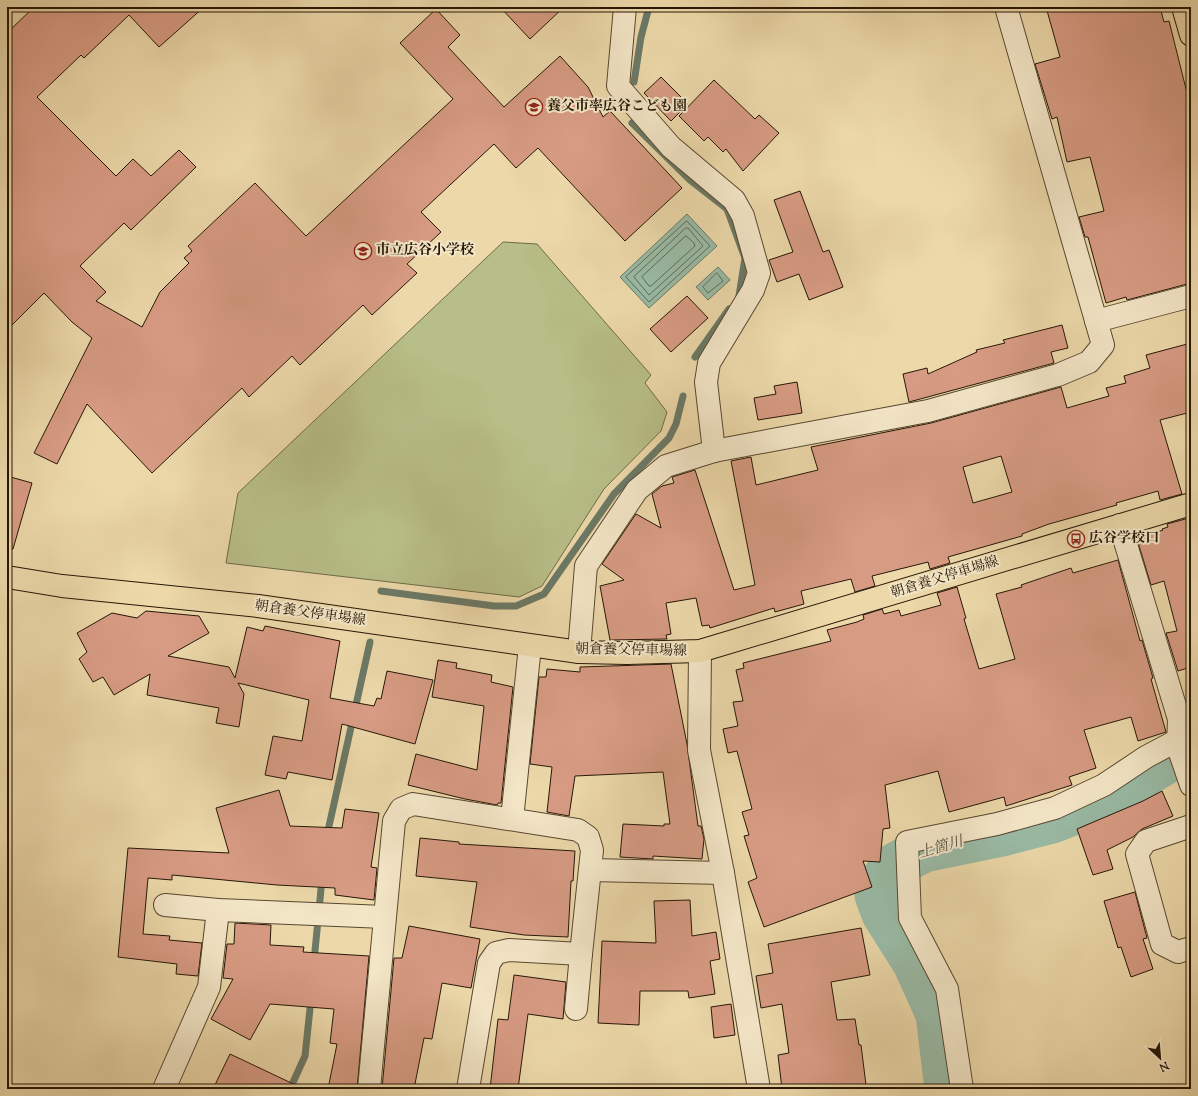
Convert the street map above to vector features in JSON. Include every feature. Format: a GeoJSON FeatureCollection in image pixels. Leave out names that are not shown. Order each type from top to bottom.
{"type":"FeatureCollection","features":[{"type":"Feature","properties":{"kind":"main road"},"geometry":{"type":"LineString","coordinates":[[1183,7],[1191,35]]}},
{"type":"Feature","properties":{"kind":"main road","name":"朝倉養父停車場線"},"geometry":{"type":"LineString","coordinates":[[7,577],[62,586],[258,606],[579,652],[700,651],[1191,504]]}},
{"type":"Feature","properties":{"kind":"street"},"geometry":{"type":"LineString","coordinates":[[625,7],[618,86],[671,147],[734,200],[743,216],[759,272],[753,290],[709,362],[706,382],[714,450]]}},
{"type":"Feature","properties":{"kind":"street"},"geometry":{"type":"LineString","coordinates":[[579,652],[586,566],[637,490],[666,466],[714,450],[928,411],[1058,375],[1089,362],[1103,345],[1006,7]]}},
{"type":"Feature","properties":{"kind":"street"},"geometry":{"type":"LineString","coordinates":[[1096,321],[1191,296]]}},
{"type":"Feature","properties":{"kind":"street"},"geometry":{"type":"LineString","coordinates":[[1120,526],[1179,719],[1182,745],[1191,785]]}},
{"type":"Feature","properties":{"kind":"street"},"geometry":{"type":"LineString","coordinates":[[512,820],[530,646]]}},
{"type":"Feature","properties":{"kind":"street"},"geometry":{"type":"LineString","coordinates":[[700,651],[699,750],[723,873],[759,1089]]}},
{"type":"Feature","properties":{"kind":"street"},"geometry":{"type":"LineString","coordinates":[[962,1089],[947,989],[910,918],[907,842],[998,824],[1055,808],[1182,745]]}},
{"type":"Feature","properties":{"kind":"street"},"geometry":{"type":"LineString","coordinates":[[369,1089],[394,821],[401,809],[413,804],[578,830],[588,837],[592,850],[576,1009]]}},
{"type":"Feature","properties":{"kind":"street"},"geometry":{"type":"LineString","coordinates":[[1191,826],[1146,841],[1137,854],[1162,944],[1178,952],[1191,948]]}},
{"type":"Feature","properties":{"kind":"street"},"geometry":{"type":"LineString","coordinates":[[590,870],[723,873]]}},
{"type":"Feature","properties":{"kind":"street"},"geometry":{"type":"LineString","coordinates":[[165,905],[218,910],[384,918]]}},
{"type":"Feature","properties":{"kind":"street"},"geometry":{"type":"LineString","coordinates":[[164,1089],[209,987],[218,910]]}},
{"type":"Feature","properties":{"kind":"street"},"geometry":{"type":"LineString","coordinates":[[468,1089],[489,963],[496,953],[509,950],[581,954]]}},
{"type":"Feature","properties":{"kind":"green space"},"geometry":{"type":"Polygon","coordinates":[[[503,242],[537,244],[651,375],[645,383],[667,412],[661,431],[604,489],[542,586],[519,597],[226,563],[238,493],[503,242]]]}},
{"type":"Feature","properties":{"kind":"water"},"geometry":{"type":"Polygon","coordinates":[[[687,214],[717,246],[649,308],[620,277],[687,214]]]}},
{"type":"Feature","properties":{"kind":"water"},"geometry":{"type":"Polygon","coordinates":[[[718,267],[730,280],[708,300],[696,287],[718,267]]]}},
{"type":"Feature","properties":{"kind":"building"},"geometry":{"type":"Polygon","coordinates":[[[34,7],[204,7],[159,47],[129,15],[84,58],[81,55],[37,97],[116,176],[133,159],[151,176],[179,150],[196,167],[131,230],[124,223],[80,266],[106,292],[96,301],[142,327],[160,292],[189,263],[184,258],[192,251],[188,246],[255,183],[306,236],[453,99],[400,43],[436,9],[460,35],[448,47],[504,107],[560,56],[588,87],[603,117],[610,111],[682,188],[625,241],[538,148],[516,168],[494,144],[421,212],[441,232],[407,264],[417,273],[372,315],[363,305],[300,365],[292,356],[249,397],[242,388],[152,473],[87,404],[57,464],[34,453],[92,338],[72,322],[44,293],[7,330],[7,33],[34,7]]]}},
{"type":"Feature","properties":{"kind":"building"},"geometry":{"type":"Polygon","coordinates":[[[500,7],[564,7],[530,39],[500,7]]]}},
{"type":"Feature","properties":{"kind":"building"},"geometry":{"type":"Polygon","coordinates":[[[1046,7],[1160,7],[1164,22],[1169,21],[1191,109],[1191,283],[1127,300],[1126,297],[1106,303],[1088,237],[1085,237],[1079,217],[1104,211],[1090,157],[1067,162],[1057,117],[1052,119],[1035,64],[1060,57],[1046,7]]]}},
{"type":"Feature","properties":{"kind":"building"},"geometry":{"type":"Polygon","coordinates":[[[661,77],[688,104],[671,121],[644,93],[661,77]]]}},
{"type":"Feature","properties":{"kind":"building"},"geometry":{"type":"Polygon","coordinates":[[[714,80],[755,119],[759,115],[779,133],[743,171],[726,149],[723,152],[708,137],[704,141],[679,116],[714,80]]]}},
{"type":"Feature","properties":{"kind":"building"},"geometry":{"type":"Polygon","coordinates":[[[800,191],[823,252],[829,250],[843,287],[809,300],[799,274],[777,282],[769,260],[793,252],[774,200],[800,191]]]}},
{"type":"Feature","properties":{"kind":"building"},"geometry":{"type":"Polygon","coordinates":[[[687,296],[708,318],[671,352],[650,329],[687,296]]]}},
{"type":"Feature","properties":{"kind":"building"},"geometry":{"type":"Polygon","coordinates":[[[1062,325],[1068,348],[1051,352],[1054,363],[909,402],[903,374],[927,368],[928,374],[977,352],[976,350],[1005,343],[1003,340],[1062,325]]]}},
{"type":"Feature","properties":{"kind":"building"},"geometry":{"type":"Polygon","coordinates":[[[1191,343],[1191,412],[1160,420],[1182,494],[1160,500],[1158,491],[1116,503],[1117,505],[1049,524],[1022,534],[1022,536],[948,557],[950,563],[930,569],[928,562],[872,576],[875,586],[855,592],[851,579],[801,591],[804,604],[775,612],[774,608],[710,628],[709,625],[702,626],[696,598],[666,603],[671,634],[666,635],[667,639],[610,640],[600,586],[624,580],[602,564],[636,514],[661,528],[652,494],[662,486],[674,483],[672,477],[695,470],[734,590],[755,585],[731,461],[751,457],[756,485],[818,470],[811,447],[931,423],[1061,387],[1067,408],[1109,396],[1106,388],[1126,383],[1124,376],[1150,368],[1146,355],[1191,343]],[[1001,456],[963,467],[973,503],[1012,492],[1001,456]]]}},
{"type":"Feature","properties":{"kind":"building"},"geometry":{"type":"Polygon","coordinates":[[[797,382],[802,413],[758,420],[754,398],[776,394],[774,386],[797,382]]]}},
{"type":"Feature","properties":{"kind":"building"},"geometry":{"type":"Polygon","coordinates":[[[7,476],[32,483],[13,549],[7,549],[7,476]]]}},
{"type":"Feature","properties":{"kind":"building"},"geometry":{"type":"Polygon","coordinates":[[[1189,518],[1191,525],[1191,667],[1178,671],[1166,633],[1177,631],[1164,581],[1151,585],[1137,539],[1163,530],[1162,529],[1168,527],[1167,524],[1189,518]]]}},
{"type":"Feature","properties":{"kind":"building"},"geometry":{"type":"Polygon","coordinates":[[[1118,560],[1140,641],[1142,640],[1153,678],[1151,679],[1166,732],[1138,741],[1131,717],[1084,730],[1096,768],[1069,777],[1072,785],[1006,806],[1004,797],[949,812],[938,771],[885,785],[890,828],[883,829],[880,862],[863,861],[872,887],[764,927],[748,882],[757,878],[744,836],[749,835],[742,812],[752,809],[737,751],[728,753],[723,729],[738,726],[733,702],[743,701],[736,670],[744,668],[743,663],[831,641],[827,630],[857,622],[864,619],[863,615],[882,609],[884,614],[899,610],[901,616],[941,605],[937,593],[957,587],[966,618],[964,619],[979,669],[1015,659],[996,594],[1022,587],[1021,585],[1071,568],[1073,573],[1118,560]]]}},
{"type":"Feature","properties":{"kind":"building"},"geometry":{"type":"Polygon","coordinates":[[[146,611],[199,616],[209,633],[168,656],[229,667],[235,678],[247,627],[263,631],[265,626],[340,641],[330,698],[374,706],[377,698],[381,699],[387,671],[433,680],[415,744],[342,724],[332,780],[288,772],[286,779],[265,775],[273,736],[302,741],[309,700],[238,683],[244,694],[239,727],[216,723],[219,708],[147,695],[150,674],[114,695],[103,677],[93,682],[79,659],[87,652],[77,633],[112,613],[137,618],[146,611]]]}},
{"type":"Feature","properties":{"kind":"building"},"geometry":{"type":"Polygon","coordinates":[[[438,660],[457,663],[456,668],[492,675],[491,682],[513,687],[501,803],[498,803],[497,805],[408,785],[416,754],[477,770],[484,706],[432,697],[438,660]]]}},
{"type":"Feature","properties":{"kind":"building"},"geometry":{"type":"Polygon","coordinates":[[[671,664],[687,744],[698,826],[701,826],[704,839],[702,859],[653,856],[653,859],[620,857],[623,824],[664,826],[664,824],[670,824],[663,772],[575,776],[569,816],[547,812],[552,767],[530,764],[539,677],[546,677],[547,669],[580,672],[580,667],[671,664]]]}},
{"type":"Feature","properties":{"kind":"building"},"geometry":{"type":"Polygon","coordinates":[[[279,790],[290,826],[342,828],[345,809],[379,813],[371,867],[377,868],[374,900],[335,895],[335,888],[277,885],[172,875],[172,880],[148,878],[143,934],[170,936],[169,940],[202,943],[198,976],[176,974],[177,964],[118,957],[128,848],[229,853],[216,808],[279,790]]]}},
{"type":"Feature","properties":{"kind":"building"},"geometry":{"type":"Polygon","coordinates":[[[1162,791],[1173,816],[1142,829],[1133,837],[1107,850],[1113,869],[1093,875],[1077,829],[1143,801],[1162,791]]]}},
{"type":"Feature","properties":{"kind":"building"},"geometry":{"type":"Polygon","coordinates":[[[420,838],[459,842],[459,844],[575,851],[573,881],[571,881],[568,937],[524,935],[470,927],[477,882],[416,876],[420,838]]]}},
{"type":"Feature","properties":{"kind":"building"},"geometry":{"type":"Polygon","coordinates":[[[1135,892],[1147,938],[1143,939],[1153,969],[1131,977],[1121,947],[1118,948],[1104,901],[1135,892]]]}},
{"type":"Feature","properties":{"kind":"building"},"geometry":{"type":"Polygon","coordinates":[[[690,900],[692,936],[716,932],[720,959],[710,961],[715,994],[689,998],[688,991],[640,991],[639,1025],[598,1023],[602,941],[656,943],[654,901],[690,900]]]}},
{"type":"Feature","properties":{"kind":"building"},"geometry":{"type":"Polygon","coordinates":[[[235,923],[271,925],[270,945],[304,947],[303,952],[369,956],[357,1089],[328,1089],[337,1044],[330,1043],[334,1009],[270,1004],[250,1040],[211,1019],[233,979],[223,978],[227,944],[234,944],[235,923]]]}},
{"type":"Feature","properties":{"kind":"building"},"geometry":{"type":"Polygon","coordinates":[[[409,926],[480,939],[471,988],[442,983],[432,1039],[424,1038],[414,1089],[382,1089],[394,958],[402,958],[409,926]]]}},
{"type":"Feature","properties":{"kind":"building"},"geometry":{"type":"Polygon","coordinates":[[[861,928],[870,975],[831,982],[837,1020],[855,1019],[859,1045],[861,1045],[866,1085],[832,1089],[782,1089],[778,1055],[789,1053],[782,1004],[761,1008],[756,976],[773,973],[768,944],[861,928]]]}},
{"type":"Feature","properties":{"kind":"building"},"geometry":{"type":"Polygon","coordinates":[[[514,975],[566,982],[563,1019],[528,1014],[518,1089],[490,1089],[498,1019],[508,1020],[514,975]]]}},
{"type":"Feature","properties":{"kind":"building"},"geometry":{"type":"Polygon","coordinates":[[[731,1004],[735,1035],[714,1038],[711,1007],[731,1004]]]}},
{"type":"Feature","properties":{"kind":"building"},"geometry":{"type":"Polygon","coordinates":[[[230,1054],[304,1089],[213,1089],[230,1054]]]}},
{"type":"Feature","properties":{"kind":"waterway"},"geometry":{"type":"LineString","coordinates":[[634,82],[641,37],[649,7]]}},
{"type":"Feature","properties":{"kind":"waterway"},"geometry":{"type":"LineString","coordinates":[[632,123],[690,180],[727,209],[745,258],[739,296]]}},
{"type":"Feature","properties":{"kind":"waterway"},"geometry":{"type":"LineString","coordinates":[[695,357],[729,309]]}},
{"type":"Feature","properties":{"kind":"waterway"},"geometry":{"type":"LineString","coordinates":[[381,591],[494,606],[516,606],[544,594],[614,494],[669,438],[676,424],[683,396]]}},
{"type":"Feature","properties":{"kind":"waterway"},"geometry":{"type":"LineString","coordinates":[[327,835],[370,642]]}},
{"type":"Feature","properties":{"kind":"waterway","name":"上箇川"},"geometry":{"type":"LineString","coordinates":[[947,1089],[938,1014],[915,963],[884,914],[877,895],[884,878],[895,865],[924,850],[1002,834],[1052,821],[1100,802],[1167,761],[1191,750]]}},
{"type":"Feature","properties":{"kind":"waterway"},"geometry":{"type":"LineString","coordinates":[[314,961],[322,879]]}},
{"type":"Feature","properties":{"kind":"waterway"},"geometry":{"type":"LineString","coordinates":[[290,1089],[305,1056],[311,999]]}},
{"type":"Feature","properties":{"kind":"place","name":"養父市率広谷こども園"},"geometry":{"type":"Point","coordinates":[534,107]}},
{"type":"Feature","properties":{"kind":"place","name":"市立広谷小学校"},"geometry":{"type":"Point","coordinates":[363,251]}},
{"type":"Feature","properties":{"kind":"place","name":"広谷学校口"},"geometry":{"type":"Point","coordinates":[1076,539]}}]}
